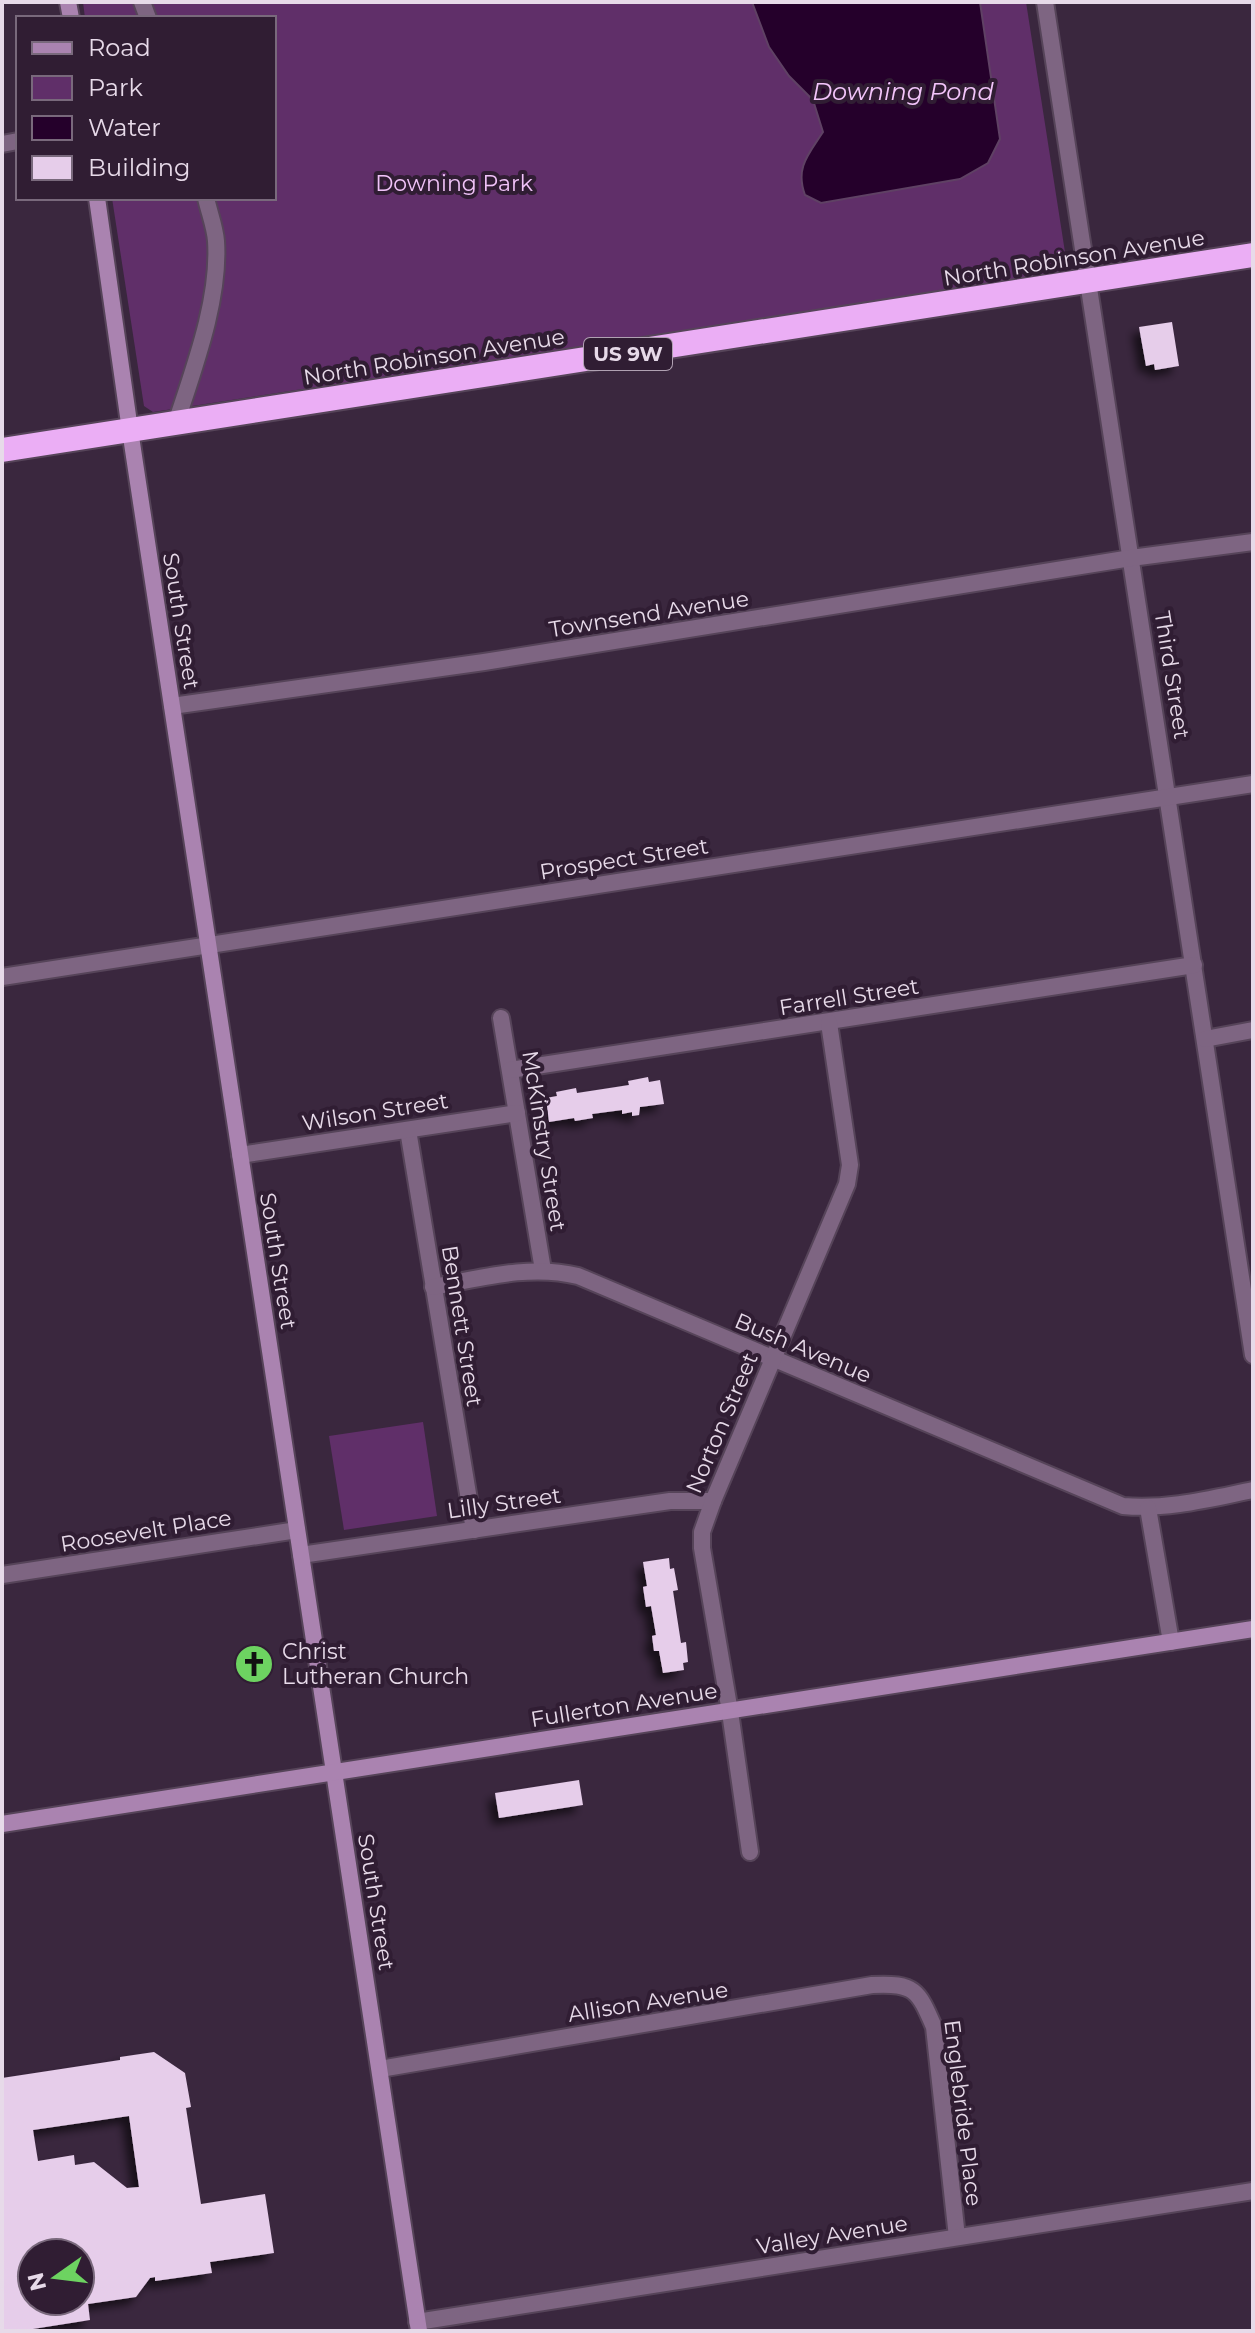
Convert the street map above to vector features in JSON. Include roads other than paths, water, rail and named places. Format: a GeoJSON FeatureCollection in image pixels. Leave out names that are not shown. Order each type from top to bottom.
{"type":"FeatureCollection","features":[{"type":"Feature","properties":{"kind":"highway","name":"North Robinson Avenue"},"geometry":{"type":"LineString","coordinates":[[2,450],[1253,255]]}},
{"type":"Feature","properties":{"kind":"street","name":"Third Street"},"geometry":{"type":"LineString","coordinates":[[1045,2],[1205,1039],[1246,1264],[1253,1355]]}},
{"type":"Feature","properties":{"kind":"street","name":"South Street"},"geometry":{"type":"LineString","coordinates":[[97,200],[418,2327]]}},
{"type":"Feature","properties":{"kind":"street"},"geometry":{"type":"LineString","coordinates":[[176,423],[192,375],[216,271],[216,238],[206,200]]}},
{"type":"Feature","properties":{"kind":"street","name":"Townsend Avenue"},"geometry":{"type":"LineString","coordinates":[[172,706],[484,662],[1131,558],[1253,542]]}},
{"type":"Feature","properties":{"kind":"street","name":"Prospect Street"},"geometry":{"type":"LineString","coordinates":[[2,977],[1253,784]]}},
{"type":"Feature","properties":{"kind":"street","name":"Farrell Street"},"geometry":{"type":"LineString","coordinates":[[510,1070],[1194,965]]}},
{"type":"Feature","properties":{"kind":"street","name":"McKinstry Street"},"geometry":{"type":"LineString","coordinates":[[501,1018],[543,1270]]}},
{"type":"Feature","properties":{"kind":"street","name":"Norton Street"},"geometry":{"type":"LineString","coordinates":[[750,1852],[702,1532],[847,1184],[850,1165],[829,1023]]}},
{"type":"Feature","properties":{"kind":"street"},"geometry":{"type":"LineString","coordinates":[[1205,1039],[1253,1030]]}},
{"type":"Feature","properties":{"kind":"street","name":"Wilson Street"},"geometry":{"type":"LineString","coordinates":[[240,1155],[517,1113]]}},
{"type":"Feature","properties":{"kind":"street","name":"Bennett Street"},"geometry":{"type":"LineString","coordinates":[[408,1130],[474,1530]]}},
{"type":"Feature","properties":{"kind":"street","name":"Bush Avenue"},"geometry":{"type":"LineString","coordinates":[[433,1287],[523,1271],[543,1270],[578,1276],[1123,1506],[1148,1508],[1177,1505],[1253,1490]]}},
{"type":"Feature","properties":{"kind":"street","name":"Lilly Street"},"geometry":{"type":"LineString","coordinates":[[301,1555],[670,1501],[713,1501]]}},
{"type":"Feature","properties":{"kind":"street"},"geometry":{"type":"LineString","coordinates":[[1148,1508],[1171,1642]]}},
{"type":"Feature","properties":{"kind":"street","name":"Roosevelt Place"},"geometry":{"type":"LineString","coordinates":[[2,1575],[297,1530]]}},
{"type":"Feature","properties":{"kind":"street","name":"Fullerton Avenue"},"geometry":{"type":"LineString","coordinates":[[2,1824],[1253,1629]]}},
{"type":"Feature","properties":{"kind":"street","name":"Allison Avenue"},"geometry":{"type":"LineString","coordinates":[[380,2069],[872,1985],[898,1984],[912,1988],[920,1996]]}},
{"type":"Feature","properties":{"kind":"street","name":"Englebride Place"},"geometry":{"type":"LineString","coordinates":[[920,1996],[934,2027],[957,2237]]}},
{"type":"Feature","properties":{"kind":"street","name":"Valley Avenue"},"geometry":{"type":"LineString","coordinates":[[418,2327],[1253,2191]]}},
{"type":"Feature","properties":{"kind":"water","name":"Downing Pond"},"geometry":{"type":"Polygon","coordinates":[[[752,2],[980,2],[1000,139],[988,163],[960,179],[821,203],[805,195],[802,169],[823,132],[813,100],[789,76],[769,47],[752,2]]]}},
{"type":"Feature","properties":{"kind":"place","name":"Christ Lutheran Church"},"geometry":{"type":"Point","coordinates":[254,1664]}},
{"type":"Feature","properties":{"kind":"park label","name":"Downing Park"},"geometry":{"type":"Point","coordinates":[454,183]}}]}
